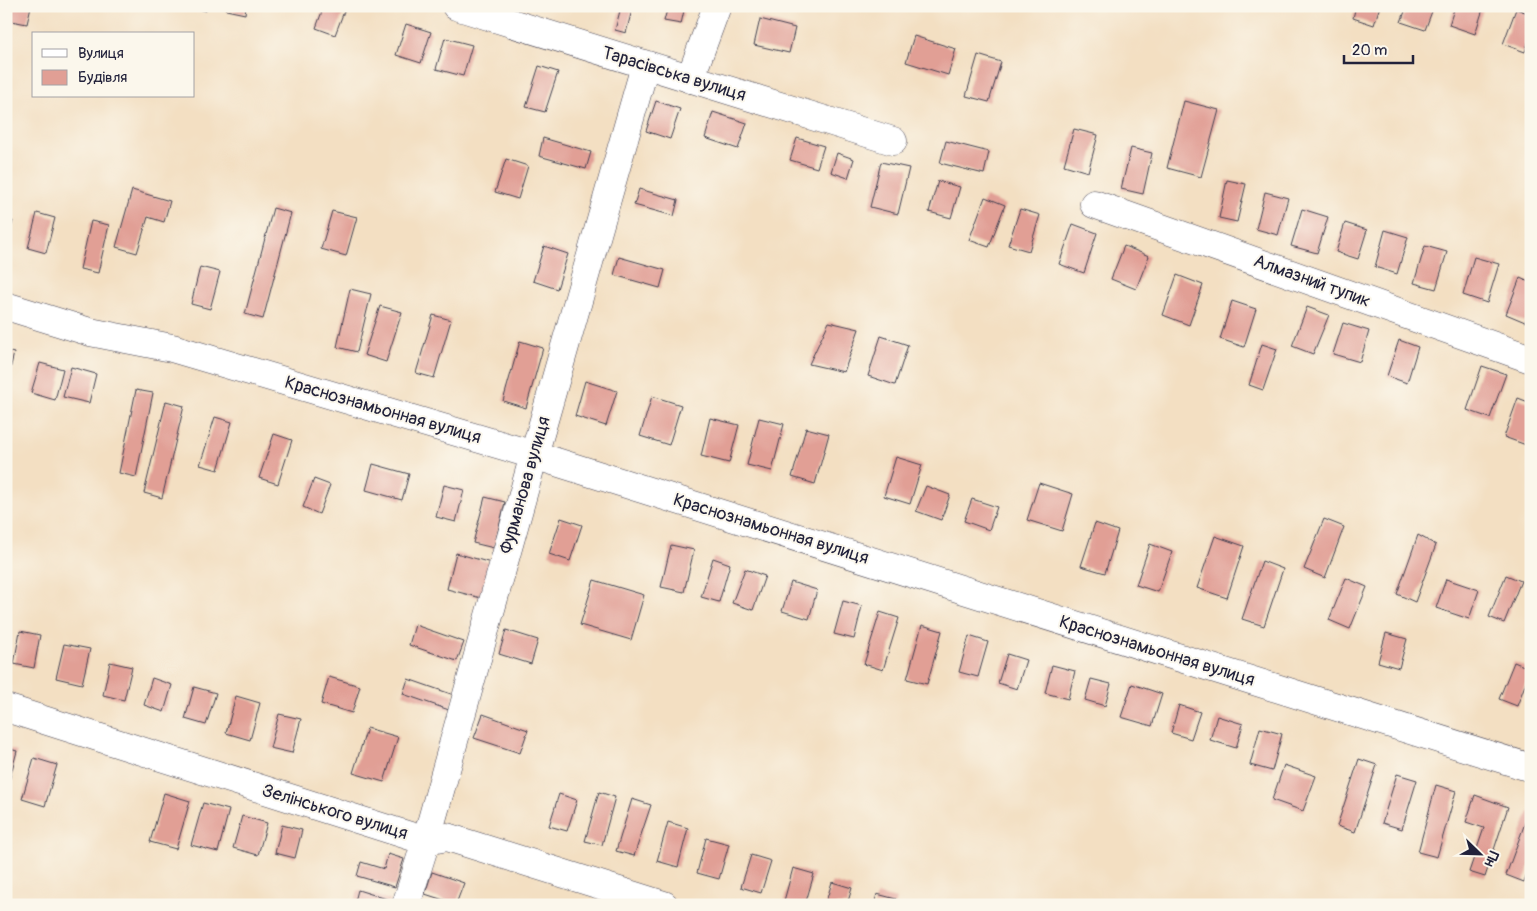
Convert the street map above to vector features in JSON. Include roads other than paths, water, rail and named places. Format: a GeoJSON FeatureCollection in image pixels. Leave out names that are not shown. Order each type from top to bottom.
{"type":"FeatureCollection","features":[{"type":"Feature","properties":{"kind":"street","name":"Тарасівська вулиця"},"geometry":{"type":"LineString","coordinates":[[456,6],[645,66],[893,141]]}},
{"type":"Feature","properties":{"kind":"street"},"geometry":{"type":"LineString","coordinates":[[690,79],[717,6]]}},
{"type":"Feature","properties":{"kind":"street","name":"Фурманова вулиця"},"geometry":{"type":"LineString","coordinates":[[406,905],[426,841],[645,66]]}},
{"type":"Feature","properties":{"kind":"street","name":"Алмазний тупик"},"geometry":{"type":"LineString","coordinates":[[1094,204],[1531,359]]}},
{"type":"Feature","properties":{"kind":"street","name":"Краснознамьонная вулиця"},"geometry":{"type":"LineString","coordinates":[[6,306],[90,332],[172,348],[534,455],[1531,768]]}},
{"type":"Feature","properties":{"kind":"street","name":"Зелінського вулиця"},"geometry":{"type":"LineString","coordinates":[[6,708],[426,841],[447,837],[664,905]]}}]}
